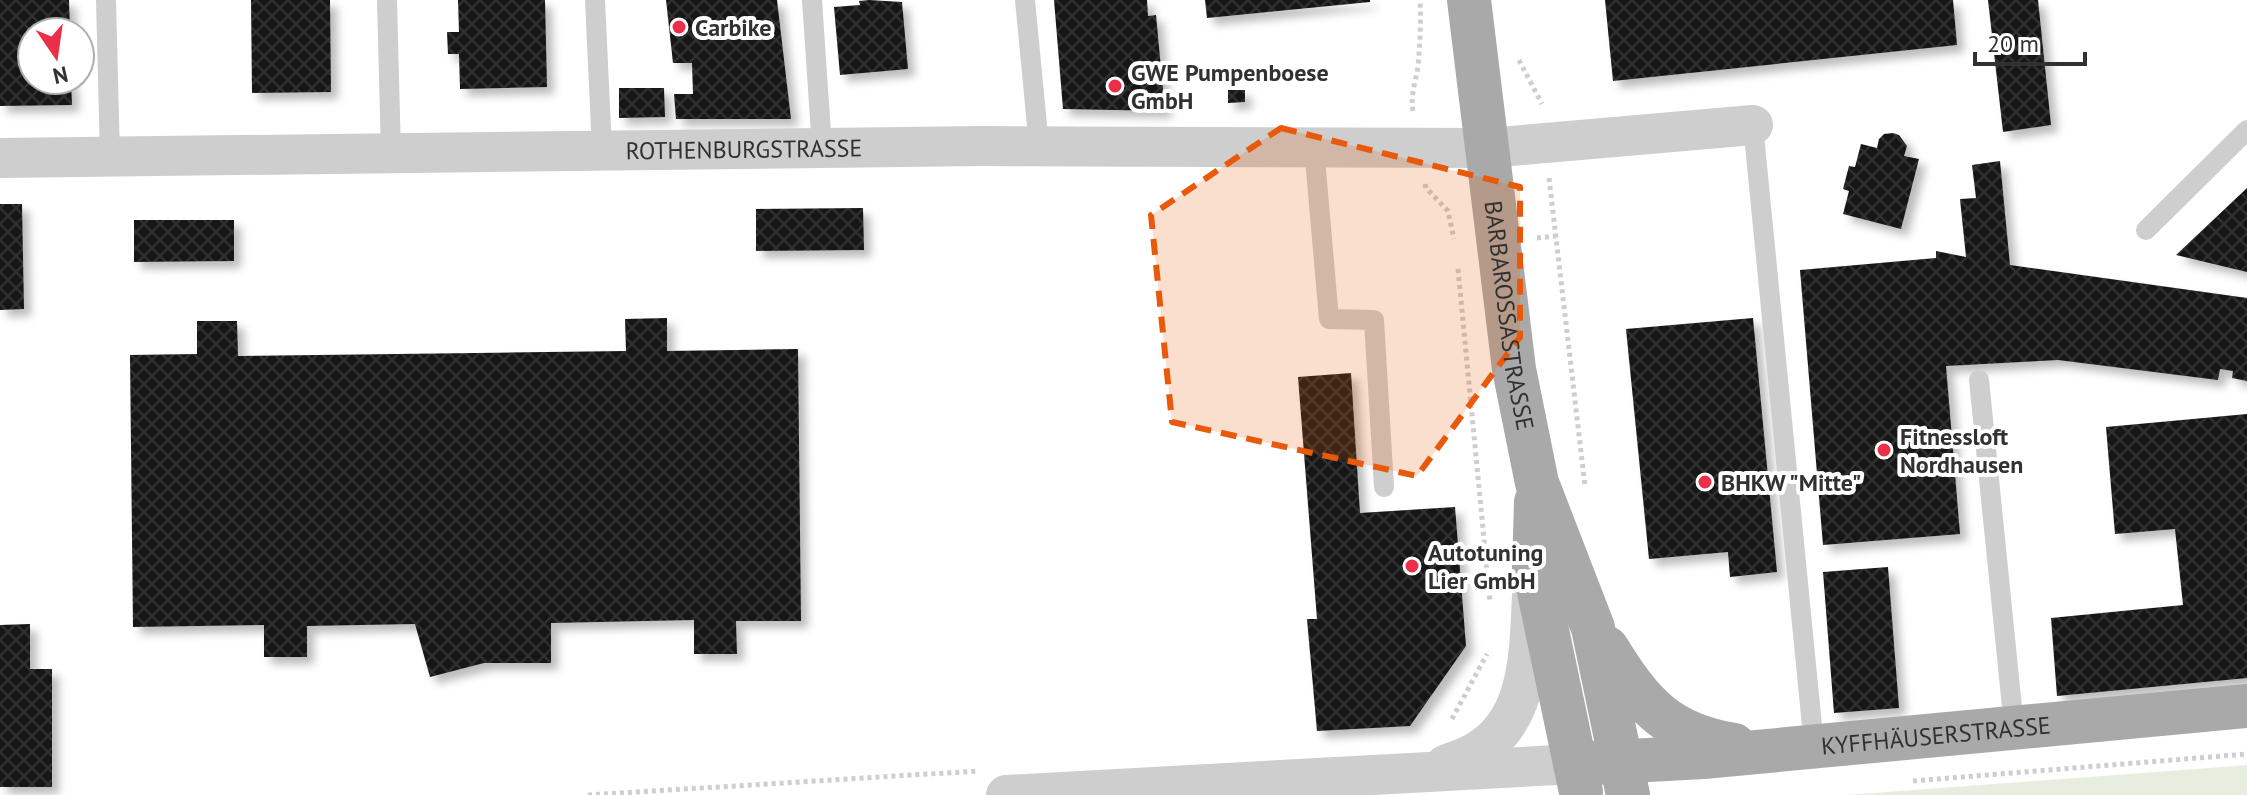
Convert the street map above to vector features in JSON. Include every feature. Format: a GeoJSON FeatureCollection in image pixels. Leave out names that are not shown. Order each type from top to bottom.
{"type":"FeatureCollection","features":[{"type":"Feature","properties":{"kind":"main road","name":"BARBAROSSASTRASSE"},"geometry":{"type":"LineString","coordinates":[[1469,0],[1514,369],[1537,483],[1593,628],[1626,779]]}},
{"type":"Feature","properties":{"kind":"main road","name":"BARBAROSSASTRASSE"},"geometry":{"type":"LineString","coordinates":[[1537,483],[1534,568],[1578,780]]}},
{"type":"Feature","properties":{"kind":"main road"},"geometry":{"type":"LineString","coordinates":[[1593,628],[1625,678],[1669,723],[1720,743],[1803,747]]}},
{"type":"Feature","properties":{"kind":"main road","name":"KYFFHÄUSERSTRASSE"},"geometry":{"type":"LineString","coordinates":[[1578,780],[1626,779],[1803,747],[2247,706]]}},
{"type":"Feature","properties":{"kind":"street"},"geometry":{"type":"LineString","coordinates":[[1488,148],[1753,125]]}},
{"type":"Feature","properties":{"kind":"street","name":"ROTHENBURGSTRASSE"},"geometry":{"type":"LineString","coordinates":[[0,158],[1039,146],[1488,148]]}},
{"type":"Feature","properties":{"kind":"street","name":"BARBAROSSASTRASSE"},"geometry":{"type":"LineString","coordinates":[[1433,770],[1475,752],[1489,742],[1519,700],[1528,664],[1534,568]]}},
{"type":"Feature","properties":{"kind":"street"},"geometry":{"type":"LineString","coordinates":[[993,783],[1433,770],[1578,780]]}},
{"type":"Feature","properties":{"kind":"lane"},"geometry":{"type":"LineString","coordinates":[[106,0],[110,156]]}},
{"type":"Feature","properties":{"kind":"lane"},"geometry":{"type":"LineString","coordinates":[[387,0],[391,154]]}},
{"type":"Feature","properties":{"kind":"lane"},"geometry":{"type":"LineString","coordinates":[[595,0],[602,150]]}},
{"type":"Feature","properties":{"kind":"lane"},"geometry":{"type":"LineString","coordinates":[[812,0],[822,148]]}},
{"type":"Feature","properties":{"kind":"lane"},"geometry":{"type":"LineString","coordinates":[[1025,0],[1039,146]]}},
{"type":"Feature","properties":{"kind":"lane"},"geometry":{"type":"LineString","coordinates":[[1753,125],[1803,747]]}},
{"type":"Feature","properties":{"kind":"lane"},"geometry":{"type":"LineString","coordinates":[[2146,230],[2247,130]]}},
{"type":"Feature","properties":{"kind":"lane"},"geometry":{"type":"LineString","coordinates":[[1314,147],[1329,319],[1374,320],[1384,487]]}},
{"type":"Feature","properties":{"kind":"lane"},"geometry":{"type":"LineString","coordinates":[[1979,380],[2014,727]]}},
{"type":"Feature","properties":{"kind":"path"},"geometry":{"type":"LineString","coordinates":[[1420,0],[1422,23],[1418,70],[1411,98],[1418,148],[1426,188],[1448,211],[1455,243]]}},
{"type":"Feature","properties":{"kind":"path"},"geometry":{"type":"LineString","coordinates":[[1519,59],[1542,102],[1545,143]]}},
{"type":"Feature","properties":{"kind":"path"},"geometry":{"type":"LineString","coordinates":[[1457,259],[1491,608]]}},
{"type":"Feature","properties":{"kind":"path"},"geometry":{"type":"LineString","coordinates":[[1471,688],[1488,652]]}},
{"type":"Feature","properties":{"kind":"path"},"geometry":{"type":"LineString","coordinates":[[588,795],[993,783]]}},
{"type":"Feature","properties":{"kind":"highlighted area"},"geometry":{"type":"Polygon","coordinates":[[[1281,128],[1520,187],[1520,337],[1417,476],[1172,422],[1151,215],[1281,128]]]}},
{"type":"Feature","properties":{"kind":"green space"},"geometry":{"type":"Polygon","coordinates":[[[2247,765],[2247,795],[1846,795],[2236,766],[2247,765]]]}},
{"type":"Feature","properties":{"kind":"building"},"geometry":{"type":"Polygon","coordinates":[[[0,0],[69,0],[70,16],[16,16],[16,96],[72,96],[72,105],[0,106],[0,0]]]}},
{"type":"Feature","properties":{"kind":"building"},"geometry":{"type":"Polygon","coordinates":[[[251,0],[330,0],[331,92],[252,93],[251,0]]]}},
{"type":"Feature","properties":{"kind":"building"},"geometry":{"type":"Polygon","coordinates":[[[458,0],[545,0],[547,87],[460,89],[459,54],[448,54],[447,32],[459,32],[458,0]]]}},
{"type":"Feature","properties":{"kind":"building"},"geometry":{"type":"Polygon","coordinates":[[[666,0],[777,0],[791,119],[676,119],[674,94],[693,94],[692,63],[673,63],[666,0]]]}},
{"type":"Feature","properties":{"kind":"building"},"geometry":{"type":"Polygon","coordinates":[[[1054,0],[1147,0],[1148,16],[1156,15],[1165,111],[1063,109],[1054,0]]]}},
{"type":"Feature","properties":{"kind":"building"},"geometry":{"type":"Polygon","coordinates":[[[1205,0],[1370,0],[1370,2],[1207,18],[1205,0]]]}},
{"type":"Feature","properties":{"kind":"building"},"geometry":{"type":"Polygon","coordinates":[[[1605,0],[1953,0],[1957,45],[1613,81],[1605,0]]]}},
{"type":"Feature","properties":{"kind":"building"},"geometry":{"type":"Polygon","coordinates":[[[1988,0],[2038,0],[2051,125],[2003,132],[1988,0]]]}},
{"type":"Feature","properties":{"kind":"building"},"geometry":{"type":"Polygon","coordinates":[[[859,1],[902,2],[908,69],[840,75],[834,7],[860,5],[859,1]]]}},
{"type":"Feature","properties":{"kind":"building"},"geometry":{"type":"Polygon","coordinates":[[[619,88],[664,88],[665,117],[619,118],[619,88]]]}},
{"type":"Feature","properties":{"kind":"building"},"geometry":{"type":"Polygon","coordinates":[[[1228,90],[1245,90],[1245,102],[1228,103],[1228,90]]]}},
{"type":"Feature","properties":{"kind":"building"},"geometry":{"type":"Polygon","coordinates":[[[1884,134],[1899,135],[1907,146],[1904,156],[1919,159],[1901,229],[1843,214],[1849,191],[1843,189],[1849,166],[1855,167],[1861,144],[1877,148],[1884,134]]]}},
{"type":"Feature","properties":{"kind":"building","name":"Fitnessloft Nordhausen"},"geometry":{"type":"Polygon","coordinates":[[[2000,161],[2010,265],[2247,298],[2247,381],[2232,378],[2233,371],[2220,369],[2218,380],[2058,360],[1946,366],[1960,534],[1823,545],[1800,270],[1936,258],[1936,251],[1966,257],[1960,199],[1976,198],[1972,165],[2000,161]]]}},
{"type":"Feature","properties":{"kind":"building"},"geometry":{"type":"Polygon","coordinates":[[[2247,188],[2247,272],[2176,255],[2247,188]]]}},
{"type":"Feature","properties":{"kind":"building"},"geometry":{"type":"Polygon","coordinates":[[[0,204],[22,204],[24,309],[0,310],[0,204]]]}},
{"type":"Feature","properties":{"kind":"building"},"geometry":{"type":"Polygon","coordinates":[[[863,208],[864,250],[756,251],[756,209],[863,208]]]}},
{"type":"Feature","properties":{"kind":"building"},"geometry":{"type":"Polygon","coordinates":[[[134,220],[234,220],[234,261],[134,262],[134,220]]]}},
{"type":"Feature","properties":{"kind":"building"},"geometry":{"type":"Polygon","coordinates":[[[667,318],[667,351],[798,349],[801,621],[736,621],[737,654],[694,654],[694,620],[551,623],[551,663],[484,663],[430,677],[415,624],[307,626],[307,657],[264,657],[264,625],[133,627],[130,355],[197,354],[197,321],[237,321],[238,356],[626,351],[625,319],[667,318]]]}},
{"type":"Feature","properties":{"kind":"building","name":"BHKW \"Mitte\""},"geometry":{"type":"Polygon","coordinates":[[[1753,318],[1777,572],[1730,577],[1728,552],[1649,559],[1626,329],[1753,318]]]}},
{"type":"Feature","properties":{"kind":"building","name":"Autotuning Lier GmbH"},"geometry":{"type":"Polygon","coordinates":[[[1351,373],[1360,513],[1455,507],[1466,646],[1410,726],[1317,731],[1307,619],[1317,619],[1298,377],[1351,373]]]}},
{"type":"Feature","properties":{"kind":"building"},"geometry":{"type":"Polygon","coordinates":[[[2247,414],[2247,678],[2057,696],[2051,618],[2183,605],[2175,529],[2115,534],[2106,427],[2247,414]]]}},
{"type":"Feature","properties":{"kind":"building"},"geometry":{"type":"Polygon","coordinates":[[[1888,567],[1899,708],[1834,713],[1823,572],[1888,567]]]}},
{"type":"Feature","properties":{"kind":"building"},"geometry":{"type":"Polygon","coordinates":[[[30,624],[30,669],[52,669],[52,787],[0,787],[0,625],[30,624]]]}},
{"type":"Feature","properties":{"kind":"place","name":"Carbike"},"geometry":{"type":"Point","coordinates":[679,27]}},
{"type":"Feature","properties":{"kind":"place","name":"GWE Pumpenboese GmbH"},"geometry":{"type":"Point","coordinates":[1115,86]}},
{"type":"Feature","properties":{"kind":"place","name":"Fitnessloft Nordhausen"},"geometry":{"type":"Point","coordinates":[1884,450]}},
{"type":"Feature","properties":{"kind":"place","name":"BHKW \"Mitte\""},"geometry":{"type":"Point","coordinates":[1705,482]}},
{"type":"Feature","properties":{"kind":"place","name":"Autotuning Lier GmbH"},"geometry":{"type":"Point","coordinates":[1412,566]}}]}
